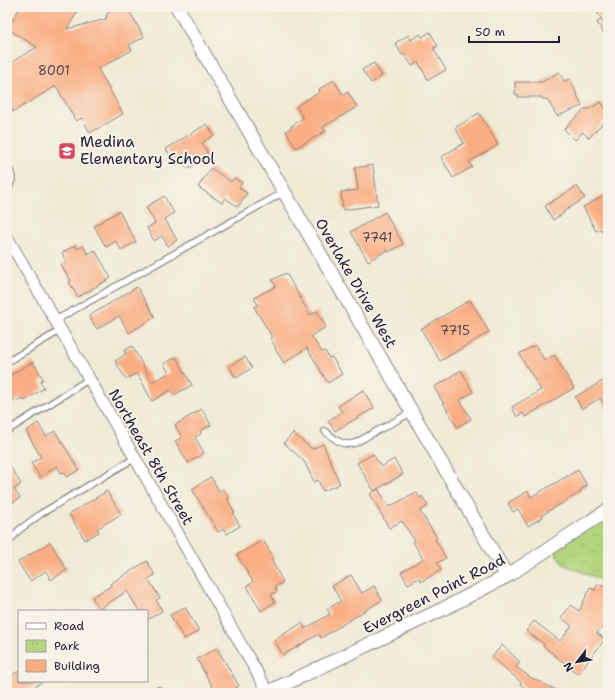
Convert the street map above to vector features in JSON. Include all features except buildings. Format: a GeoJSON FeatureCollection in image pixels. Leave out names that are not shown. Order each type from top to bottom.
{"type":"FeatureCollection","features":[{"type":"Feature","properties":{"kind":"street","name":"Overlake Drive West"},"geometry":{"type":"LineString","coordinates":[[177,7],[413,411],[507,576]]}},
{"type":"Feature","properties":{"kind":"street","name":"Northeast 8th Street"},"geometry":{"type":"LineString","coordinates":[[7,237],[135,458],[268,693]]}},
{"type":"Feature","properties":{"kind":"street","name":"Evergreen Point Road"},"geometry":{"type":"LineString","coordinates":[[268,693],[443,609],[507,576],[608,510]]}},
{"type":"Feature","properties":{"kind":"lane"},"geometry":{"type":"LineString","coordinates":[[7,165],[12,173],[12,180],[7,192]]}},
{"type":"Feature","properties":{"kind":"lane"},"geometry":{"type":"LineString","coordinates":[[7,362],[58,325],[285,192]]}},
{"type":"Feature","properties":{"kind":"lane"},"geometry":{"type":"LineString","coordinates":[[7,431],[89,378]]}},
{"type":"Feature","properties":{"kind":"lane"},"geometry":{"type":"LineString","coordinates":[[325,431],[341,443],[350,445],[413,411]]}},
{"type":"Feature","properties":{"kind":"lane"},"geometry":{"type":"LineString","coordinates":[[7,544],[19,530],[42,513],[135,458]]}},
{"type":"Feature","properties":{"kind":"green space"},"geometry":{"type":"Polygon","coordinates":[[[608,505],[608,583],[563,564],[549,543],[608,505]]]}},
{"type":"Feature","properties":{"kind":"place","name":"Medina Elementary School"},"geometry":{"type":"Point","coordinates":[67,151]}}]}
